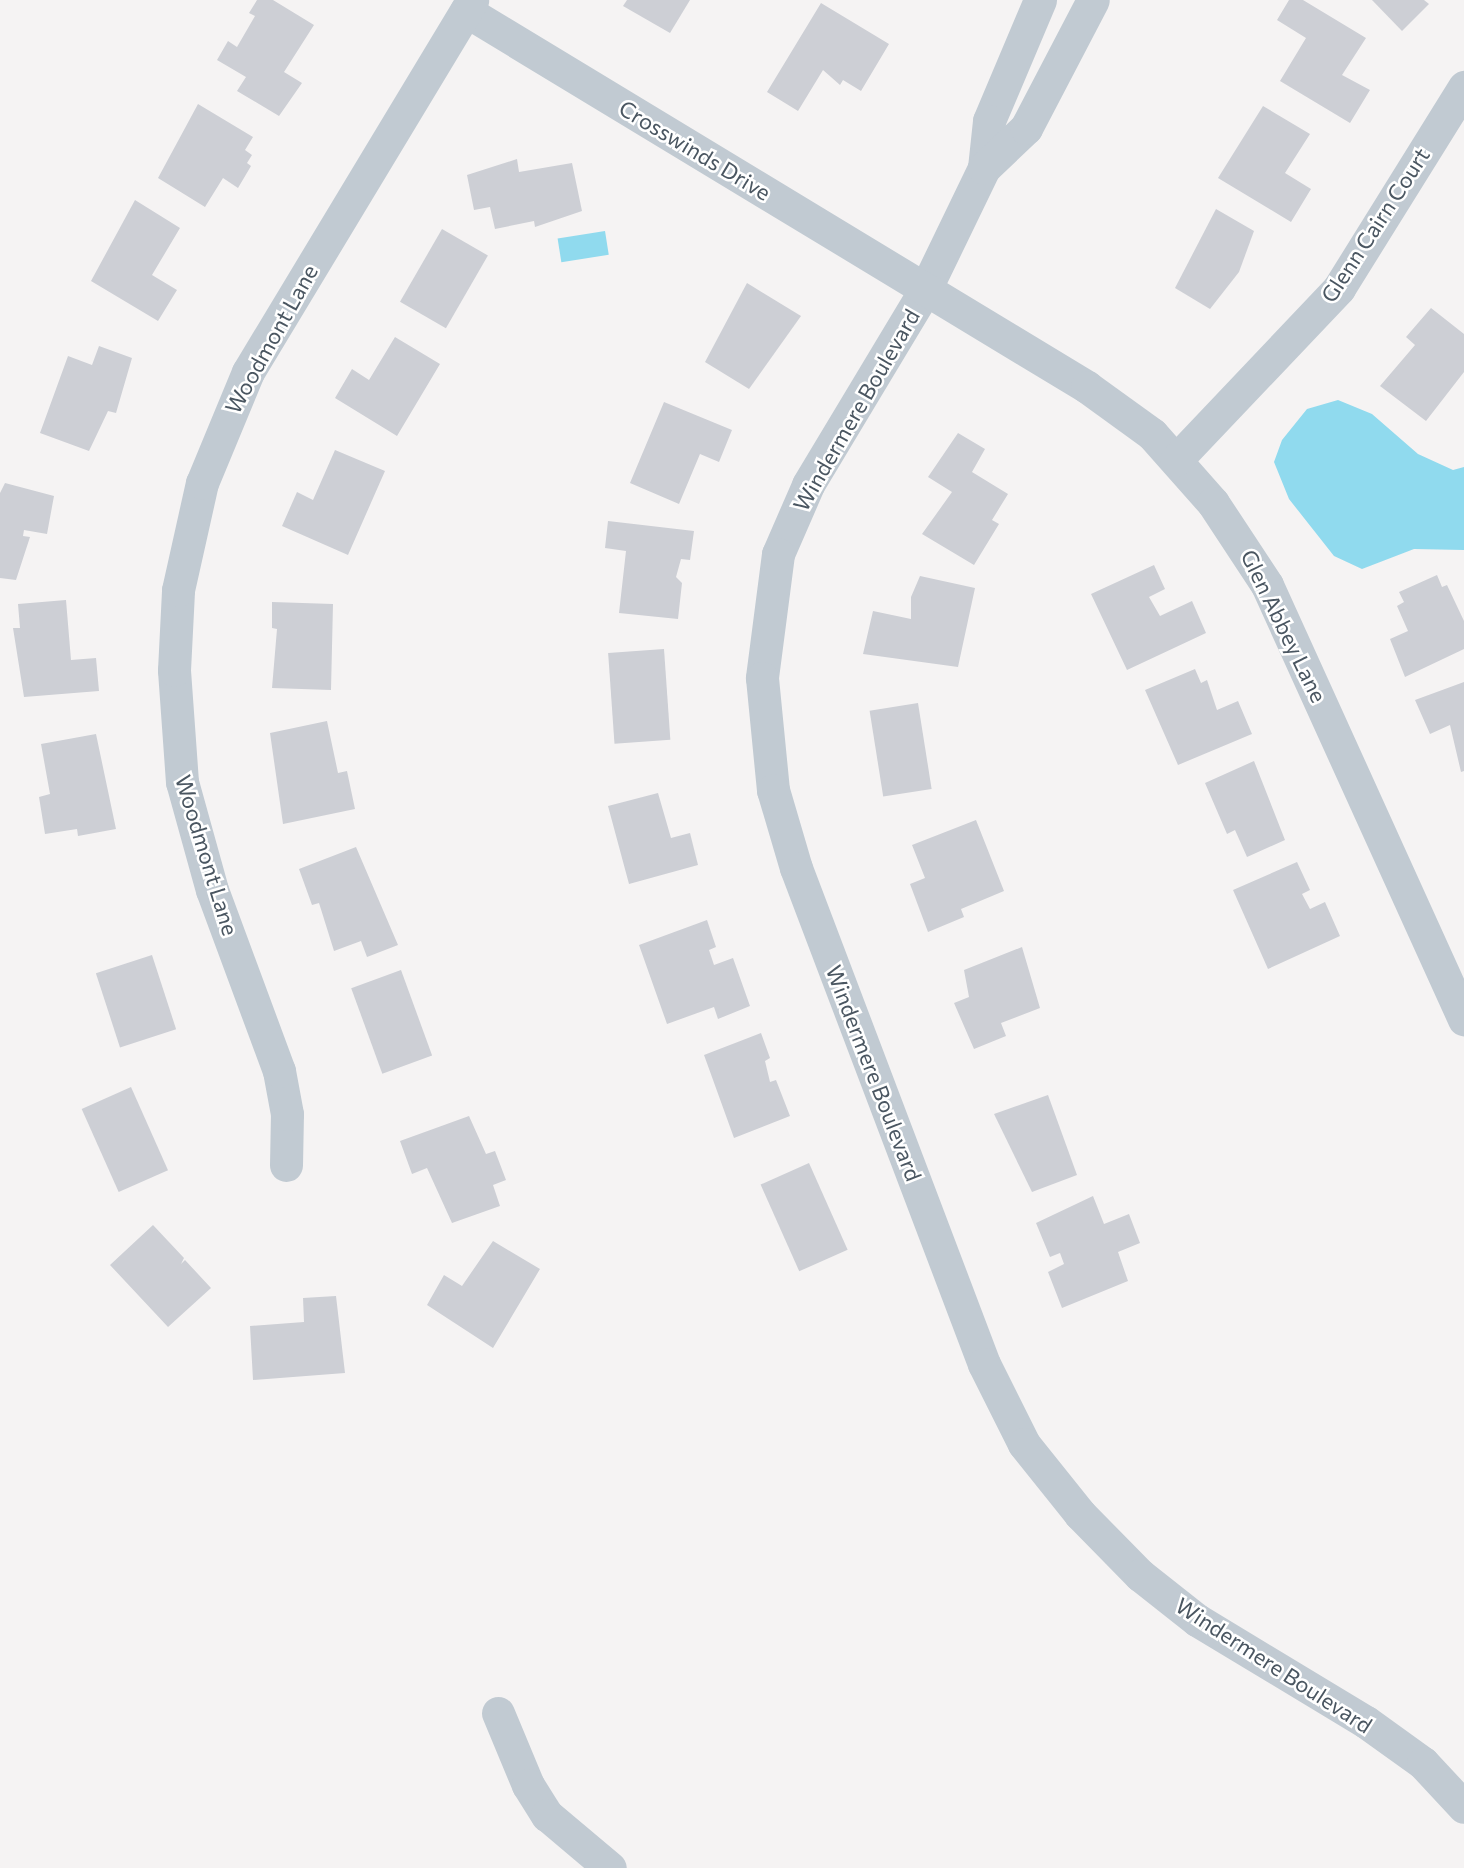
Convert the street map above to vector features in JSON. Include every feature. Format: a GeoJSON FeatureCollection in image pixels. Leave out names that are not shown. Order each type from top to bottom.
{"type":"FeatureCollection","features":[{"type":"Feature","properties":{"kind":"street","name":"Windermere Boulevard"},"geometry":{"type":"LineString","coordinates":[[1040,0],[989,121],[984,168],[925,290],[808,485],[778,554],[765,629],[766,749],[796,868],[986,1371],[1024,1444],[1080,1514],[1140,1575],[1197,1620],[1375,1729],[1423,1763],[1464,1807]]}},
{"type":"Feature","properties":{"kind":"street","name":"Windermere Boulevard"},"geometry":{"type":"LineString","coordinates":[[984,168],[1026,128],[1093,0]]}},
{"type":"Feature","properties":{"kind":"street","name":"Crosswinds Drive"},"geometry":{"type":"LineString","coordinates":[[469,6],[925,290]]}},
{"type":"Feature","properties":{"kind":"street","name":"Woodmont Lane"},"geometry":{"type":"LineString","coordinates":[[286,1165],[279,1071],[212,890],[183,782],[174,670],[178,590],[202,483],[248,372],[469,6]]}},
{"type":"Feature","properties":{"kind":"street","name":"Glenn Cairn Court"},"geometry":{"type":"LineString","coordinates":[[1176,460],[1340,288],[1464,87]]}},
{"type":"Feature","properties":{"kind":"street","name":"Glen Abbey Lane"},"geometry":{"type":"LineString","coordinates":[[925,290],[1125,412],[1176,460],[1241,540],[1267,585],[1464,1019]]}},
{"type":"Feature","properties":{"kind":"street"},"geometry":{"type":"LineString","coordinates":[[498,1713],[528,1785],[547,1815],[610,1868]]}},
{"type":"Feature","properties":{"kind":"water"},"geometry":{"type":"Polygon","coordinates":[[[605,231],[609,255],[561,262],[558,239],[605,231]]]}},
{"type":"Feature","properties":{"kind":"water"},"geometry":{"type":"Polygon","coordinates":[[[1338,400],[1372,414],[1418,454],[1453,470],[1464,467],[1464,550],[1414,549],[1362,569],[1334,556],[1289,499],[1274,462],[1282,440],[1307,409],[1338,400]]]}},
{"type":"Feature","properties":{"kind":"building"},"geometry":{"type":"Polygon","coordinates":[[[257,0],[273,0],[314,25],[284,72],[302,83],[279,116],[237,91],[246,77],[217,60],[228,41],[237,47],[255,16],[249,13],[257,0]]]}},
{"type":"Feature","properties":{"kind":"building"},"geometry":{"type":"Polygon","coordinates":[[[627,0],[690,0],[670,33],[623,6],[627,0]]]}},
{"type":"Feature","properties":{"kind":"building"},"geometry":{"type":"Polygon","coordinates":[[[1289,0],[1303,0],[1366,38],[1342,75],[1370,90],[1350,123],[1280,81],[1306,38],[1277,20],[1289,0]]]}},
{"type":"Feature","properties":{"kind":"building"},"geometry":{"type":"Polygon","coordinates":[[[1372,0],[1424,0],[1429,4],[1402,31],[1372,0]]]}},
{"type":"Feature","properties":{"kind":"building"},"geometry":{"type":"Polygon","coordinates":[[[821,3],[889,44],[861,91],[843,80],[840,85],[823,70],[798,111],[767,92],[821,3]]]}},
{"type":"Feature","properties":{"kind":"building"},"geometry":{"type":"Polygon","coordinates":[[[198,104],[253,137],[245,150],[252,155],[247,163],[251,166],[238,188],[223,178],[205,207],[158,178],[198,104]]]}},
{"type":"Feature","properties":{"kind":"building"},"geometry":{"type":"Polygon","coordinates":[[[1263,106],[1310,134],[1285,173],[1311,189],[1291,222],[1218,178],[1263,106]]]}},
{"type":"Feature","properties":{"kind":"building"},"geometry":{"type":"Polygon","coordinates":[[[517,159],[519,172],[572,163],[582,211],[535,227],[534,221],[495,229],[490,207],[474,210],[467,175],[517,159]]]}},
{"type":"Feature","properties":{"kind":"building"},"geometry":{"type":"Polygon","coordinates":[[[135,200],[180,228],[152,275],[177,290],[158,321],[91,281],[135,200]]]}},
{"type":"Feature","properties":{"kind":"building"},"geometry":{"type":"Polygon","coordinates":[[[1216,209],[1254,231],[1239,272],[1210,309],[1175,288],[1216,209]]]}},
{"type":"Feature","properties":{"kind":"building"},"geometry":{"type":"Polygon","coordinates":[[[442,229],[488,256],[446,328],[400,302],[442,229]]]}},
{"type":"Feature","properties":{"kind":"building"},"geometry":{"type":"Polygon","coordinates":[[[747,283],[801,316],[749,389],[705,362],[747,283]]]}},
{"type":"Feature","properties":{"kind":"building"},"geometry":{"type":"Polygon","coordinates":[[[1431,308],[1464,334],[1464,372],[1426,421],[1380,386],[1415,345],[1406,337],[1431,308]]]}},
{"type":"Feature","properties":{"kind":"building"},"geometry":{"type":"Polygon","coordinates":[[[395,337],[440,364],[397,436],[335,398],[352,369],[369,380],[395,337]]]}},
{"type":"Feature","properties":{"kind":"building"},"geometry":{"type":"Polygon","coordinates":[[[99,346],[132,358],[116,413],[108,411],[89,451],[40,433],[68,356],[92,365],[99,346]]]}},
{"type":"Feature","properties":{"kind":"building"},"geometry":{"type":"Polygon","coordinates":[[[664,402],[732,430],[719,462],[700,454],[679,504],[630,483],[664,402]]]}},
{"type":"Feature","properties":{"kind":"building"},"geometry":{"type":"Polygon","coordinates":[[[958,433],[985,449],[972,472],[1008,494],[992,520],[999,524],[974,565],[922,534],[952,492],[928,477],[958,433]]]}},
{"type":"Feature","properties":{"kind":"building"},"geometry":{"type":"Polygon","coordinates":[[[335,450],[385,471],[348,555],[282,526],[297,492],[313,500],[335,450]]]}},
{"type":"Feature","properties":{"kind":"building"},"geometry":{"type":"Polygon","coordinates":[[[5,483],[54,496],[47,534],[24,530],[23,536],[30,537],[16,580],[0,578],[0,493],[5,483]]]}},
{"type":"Feature","properties":{"kind":"building"},"geometry":{"type":"Polygon","coordinates":[[[608,521],[694,531],[690,560],[681,559],[676,577],[682,583],[678,619],[619,613],[626,551],[605,548],[608,521]]]}},
{"type":"Feature","properties":{"kind":"building"},"geometry":{"type":"Polygon","coordinates":[[[1154,565],[1165,589],[1149,597],[1160,616],[1192,601],[1206,633],[1127,670],[1091,594],[1154,565]]]}},
{"type":"Feature","properties":{"kind":"building"},"geometry":{"type":"Polygon","coordinates":[[[1437,575],[1442,587],[1447,585],[1464,621],[1464,649],[1405,677],[1390,639],[1408,631],[1397,606],[1404,602],[1399,592],[1437,575]]]}},
{"type":"Feature","properties":{"kind":"building"},"geometry":{"type":"Polygon","coordinates":[[[920,576],[975,588],[958,667],[863,654],[873,611],[911,619],[911,597],[920,576]]]}},
{"type":"Feature","properties":{"kind":"building"},"geometry":{"type":"Polygon","coordinates":[[[66,600],[71,660],[96,658],[99,691],[24,697],[13,628],[20,628],[18,604],[66,600]]]}},
{"type":"Feature","properties":{"kind":"building"},"geometry":{"type":"Polygon","coordinates":[[[272,602],[333,604],[331,690],[272,688],[277,629],[272,628],[272,602]]]}},
{"type":"Feature","properties":{"kind":"building"},"geometry":{"type":"Polygon","coordinates":[[[664,649],[670,740],[614,744],[608,653],[664,649]]]}},
{"type":"Feature","properties":{"kind":"building"},"geometry":{"type":"Polygon","coordinates":[[[1195,669],[1201,683],[1207,680],[1217,710],[1238,701],[1252,734],[1178,765],[1145,690],[1195,669]]]}},
{"type":"Feature","properties":{"kind":"building"},"geometry":{"type":"Polygon","coordinates":[[[1464,682],[1464,771],[1461,772],[1450,725],[1430,734],[1415,700],[1464,682]]]}},
{"type":"Feature","properties":{"kind":"building"},"geometry":{"type":"Polygon","coordinates":[[[918,703],[932,789],[883,797],[870,711],[918,703]]]}},
{"type":"Feature","properties":{"kind":"building"},"geometry":{"type":"Polygon","coordinates":[[[327,721],[338,773],[347,771],[355,809],[283,824],[270,733],[327,721]]]}},
{"type":"Feature","properties":{"kind":"building"},"geometry":{"type":"Polygon","coordinates":[[[96,734],[116,829],[78,836],[77,829],[45,834],[39,797],[50,794],[41,744],[96,734]]]}},
{"type":"Feature","properties":{"kind":"building"},"geometry":{"type":"Polygon","coordinates":[[[1254,761],[1285,840],[1247,857],[1235,830],[1227,834],[1205,783],[1254,761]]]}},
{"type":"Feature","properties":{"kind":"building"},"geometry":{"type":"Polygon","coordinates":[[[658,793],[671,838],[690,833],[698,865],[629,884],[608,806],[658,793]]]}},
{"type":"Feature","properties":{"kind":"building"},"geometry":{"type":"Polygon","coordinates":[[[976,820],[1004,891],[961,909],[964,917],[928,932],[910,884],[925,878],[912,845],[976,820]]]}},
{"type":"Feature","properties":{"kind":"building"},"geometry":{"type":"Polygon","coordinates":[[[356,847],[398,945],[367,957],[361,941],[334,951],[319,903],[312,905],[299,869],[356,847]]]}},
{"type":"Feature","properties":{"kind":"building"},"geometry":{"type":"Polygon","coordinates":[[[1297,862],[1310,890],[1302,894],[1310,909],[1325,902],[1340,936],[1268,969],[1233,890],[1297,862]]]}},
{"type":"Feature","properties":{"kind":"building"},"geometry":{"type":"Polygon","coordinates":[[[707,920],[716,947],[709,950],[714,965],[733,958],[750,1006],[718,1019],[714,1007],[667,1024],[639,945],[707,920]]]}},
{"type":"Feature","properties":{"kind":"building"},"geometry":{"type":"Polygon","coordinates":[[[1022,947],[1040,1008],[1001,1023],[1006,1036],[974,1049],[954,1003],[969,997],[964,970],[1022,947]]]}},
{"type":"Feature","properties":{"kind":"building"},"geometry":{"type":"Polygon","coordinates":[[[152,955],[176,1029],[120,1047],[96,973],[152,955]]]}},
{"type":"Feature","properties":{"kind":"building"},"geometry":{"type":"Polygon","coordinates":[[[401,970],[432,1056],[382,1074],[351,988],[401,970]]]}},
{"type":"Feature","properties":{"kind":"building"},"geometry":{"type":"Polygon","coordinates":[[[761,1033],[770,1058],[765,1061],[770,1082],[776,1080],[790,1116],[734,1138],[704,1055],[761,1033]]]}},
{"type":"Feature","properties":{"kind":"building"},"geometry":{"type":"Polygon","coordinates":[[[131,1087],[168,1170],[119,1192],[82,1109],[131,1087]]]}},
{"type":"Feature","properties":{"kind":"building"},"geometry":{"type":"Polygon","coordinates":[[[1048,1095],[1077,1175],[1032,1192],[994,1114],[1048,1095]]]}},
{"type":"Feature","properties":{"kind":"building"},"geometry":{"type":"Polygon","coordinates":[[[469,1116],[486,1154],[495,1151],[506,1180],[493,1185],[500,1206],[452,1223],[427,1168],[412,1174],[400,1141],[469,1116]]]}},
{"type":"Feature","properties":{"kind":"building"},"geometry":{"type":"Polygon","coordinates":[[[809,1163],[848,1250],[799,1271],[761,1185],[809,1163]]]}},
{"type":"Feature","properties":{"kind":"building"},"geometry":{"type":"Polygon","coordinates":[[[1093,1196],[1104,1224],[1129,1214],[1140,1243],[1118,1252],[1128,1281],[1062,1308],[1048,1272],[1064,1264],[1060,1253],[1050,1257],[1036,1223],[1093,1196]]]}},
{"type":"Feature","properties":{"kind":"building"},"geometry":{"type":"Polygon","coordinates":[[[153,1225],[184,1258],[181,1264],[185,1260],[211,1288],[168,1327],[110,1265],[153,1225]]]}},
{"type":"Feature","properties":{"kind":"building"},"geometry":{"type":"Polygon","coordinates":[[[493,1241],[540,1269],[493,1348],[427,1305],[444,1275],[462,1286],[493,1241]]]}},
{"type":"Feature","properties":{"kind":"building"},"geometry":{"type":"Polygon","coordinates":[[[336,1296],[345,1373],[253,1380],[250,1326],[304,1322],[303,1298],[336,1296]]]}}]}
